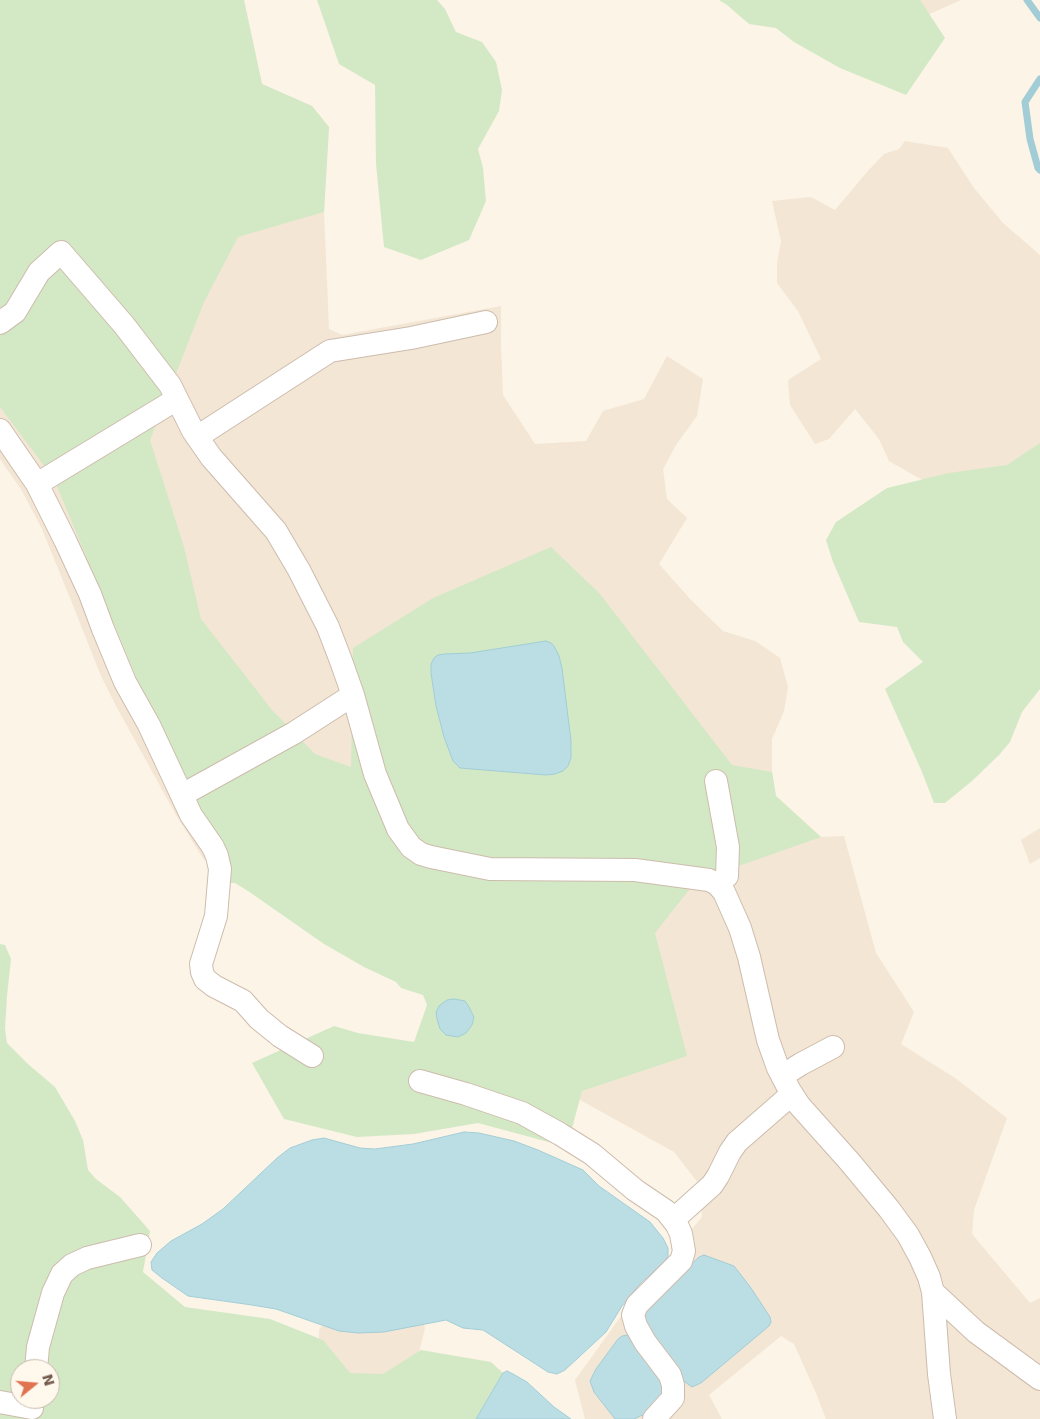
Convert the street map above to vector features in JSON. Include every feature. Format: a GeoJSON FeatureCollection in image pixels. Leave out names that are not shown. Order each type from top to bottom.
{"type":"FeatureCollection","features":[{"type":"Feature","properties":{"kind":"street"},"geometry":{"type":"LineString","coordinates":[[0,323],[15,312],[38,272],[61,252],[124,325],[170,385],[193,431],[211,457],[276,531],[299,570],[328,627],[353,695],[375,774],[398,829],[412,847],[421,854],[490,869],[635,870],[708,880],[717,884],[724,892],[740,928],[749,957],[768,1040],[787,1085],[799,1105],[889,1209],[920,1256],[929,1277],[944,1419]]}},
{"type":"Feature","properties":{"kind":"street"},"geometry":{"type":"LineString","coordinates":[[197,437],[330,352],[411,338],[486,322]]}},
{"type":"Feature","properties":{"kind":"street"},"geometry":{"type":"LineString","coordinates":[[36,484],[177,399]]}},
{"type":"Feature","properties":{"kind":"street"},"geometry":{"type":"LineString","coordinates":[[0,430],[36,484],[65,540],[90,594],[102,629],[125,682],[149,725],[191,815],[213,846],[220,869],[220,882],[216,916],[201,964],[202,972],[205,978],[214,986],[242,1001],[259,1019],[280,1036],[312,1056]]}},
{"type":"Feature","properties":{"kind":"street"},"geometry":{"type":"LineString","coordinates":[[182,795],[294,733],[353,695]]}},
{"type":"Feature","properties":{"kind":"street"},"geometry":{"type":"LineString","coordinates":[[716,781],[728,848],[727,876],[717,884]]}},
{"type":"Feature","properties":{"kind":"street"},"geometry":{"type":"LineString","coordinates":[[673,1220],[712,1185],[737,1142],[752,1128],[787,1085],[800,1064],[833,1047]]}},
{"type":"Feature","properties":{"kind":"street"},"geometry":{"type":"LineString","coordinates":[[420,1081],[522,1113],[553,1130],[592,1154],[635,1190],[666,1211],[678,1225],[684,1251],[681,1261],[637,1305],[633,1315],[636,1326],[645,1342],[670,1375],[673,1385],[673,1398],[654,1419]]}},
{"type":"Feature","properties":{"kind":"street"},"geometry":{"type":"LineString","coordinates":[[37,1359],[38,1347],[53,1293],[62,1274],[72,1265],[87,1258],[140,1245]]}},
{"type":"Feature","properties":{"kind":"street"},"geometry":{"type":"LineString","coordinates":[[932,1292],[976,1332],[1040,1379]]}},
{"type":"Feature","properties":{"kind":"shaded area"},"geometry":{"type":"Polygon","coordinates":[[[111,0],[244,0],[262,84],[312,106],[329,127],[324,212],[329,329],[342,335],[501,306],[503,395],[535,444],[586,441],[603,411],[644,399],[667,356],[703,379],[697,416],[676,445],[663,469],[667,499],[687,518],[659,564],[691,600],[723,631],[755,641],[780,658],[788,687],[784,711],[772,739],[772,772],[776,796],[821,837],[844,836],[876,953],[914,1012],[901,1044],[955,1078],[1007,1118],[974,1210],[972,1234],[1030,1303],[1040,1298],[1040,1419],[826,1419],[794,1344],[781,1336],[709,1395],[722,1419],[585,1419],[575,1380],[632,1301],[702,1217],[699,1184],[674,1152],[544,1080],[312,810],[204,860],[176,815],[116,706],[101,676],[42,529],[22,491],[0,459],[0,135],[111,0]]]}},
{"type":"Feature","properties":{"kind":"shaded area"},"geometry":{"type":"Polygon","coordinates":[[[877,0],[961,0],[907,24],[877,0]]]}},
{"type":"Feature","properties":{"kind":"shaded area"},"geometry":{"type":"Polygon","coordinates":[[[905,141],[948,148],[974,188],[1003,223],[1040,255],[1040,474],[973,509],[889,461],[879,439],[855,409],[829,439],[815,444],[790,405],[788,380],[821,359],[798,311],[777,283],[777,264],[781,241],[772,201],[811,197],[835,210],[884,154],[899,149],[905,141]]]}},
{"type":"Feature","properties":{"kind":"shaded area"},"geometry":{"type":"Polygon","coordinates":[[[1040,828],[1040,858],[1030,864],[1021,840],[1040,828]]]}},
{"type":"Feature","properties":{"kind":"shaded area"},"geometry":{"type":"Polygon","coordinates":[[[419,1304],[425,1328],[406,1406],[320,1404],[319,1330],[333,1310],[419,1304]]]}},
{"type":"Feature","properties":{"kind":"green space"},"geometry":{"type":"Polygon","coordinates":[[[0,0],[244,0],[262,84],[312,106],[329,127],[324,212],[238,237],[204,302],[150,440],[184,547],[201,619],[272,710],[315,754],[351,767],[353,648],[433,598],[551,547],[600,594],[732,765],[772,772],[776,796],[821,837],[696,881],[655,933],[687,1056],[582,1091],[567,1147],[478,1123],[414,1134],[357,1137],[284,1119],[252,1063],[334,1026],[358,1033],[414,1042],[427,1005],[423,995],[401,988],[396,982],[364,967],[324,944],[248,891],[235,883],[228,883],[154,720],[54,479],[0,407],[0,0]]]}},
{"type":"Feature","properties":{"kind":"green space"},"geometry":{"type":"Polygon","coordinates":[[[317,0],[437,0],[445,9],[456,32],[482,42],[496,62],[502,90],[499,111],[478,149],[483,168],[486,201],[469,240],[421,260],[384,247],[376,164],[375,85],[339,64],[317,0]]]}},
{"type":"Feature","properties":{"kind":"green space"},"geometry":{"type":"Polygon","coordinates":[[[719,0],[920,0],[945,38],[906,95],[840,68],[794,42],[776,28],[749,24],[719,0]]]}},
{"type":"Feature","properties":{"kind":"green space"},"geometry":{"type":"Polygon","coordinates":[[[1040,443],[1040,689],[1022,712],[1010,742],[999,755],[945,803],[934,803],[885,689],[923,662],[903,642],[897,627],[859,622],[833,562],[826,540],[836,522],[887,488],[949,473],[1007,465],[1040,443]]]}},
{"type":"Feature","properties":{"kind":"green space"},"geometry":{"type":"Polygon","coordinates":[[[0,944],[5,945],[11,959],[5,1029],[7,1043],[55,1087],[75,1121],[83,1140],[88,1170],[96,1179],[120,1197],[150,1231],[143,1272],[185,1307],[270,1319],[323,1340],[350,1373],[383,1374],[421,1350],[491,1362],[503,1373],[476,1419],[0,1419],[0,944]]]}},
{"type":"Feature","properties":{"kind":"water"},"geometry":{"type":"Polygon","coordinates":[[[546,641],[554,646],[562,668],[571,741],[571,758],[568,766],[563,771],[546,775],[460,768],[453,761],[444,737],[436,706],[431,673],[431,664],[434,658],[444,654],[470,653],[546,641]]]}},
{"type":"Feature","properties":{"kind":"water"},"geometry":{"type":"Polygon","coordinates":[[[447,1000],[465,1001],[474,1017],[472,1025],[466,1033],[458,1037],[446,1035],[440,1029],[436,1012],[439,1006],[447,1000]]]}},
{"type":"Feature","properties":{"kind":"water"},"geometry":{"type":"Polygon","coordinates":[[[464,1132],[479,1133],[514,1141],[583,1170],[599,1186],[650,1222],[663,1238],[668,1248],[668,1256],[665,1261],[639,1285],[622,1306],[606,1332],[565,1370],[557,1374],[548,1372],[483,1330],[463,1328],[446,1320],[384,1332],[358,1333],[339,1331],[276,1309],[188,1296],[152,1270],[151,1262],[157,1253],[171,1241],[202,1224],[223,1209],[290,1148],[324,1138],[360,1148],[375,1149],[413,1144],[464,1132]]]}},
{"type":"Feature","properties":{"kind":"water"},"geometry":{"type":"Polygon","coordinates":[[[704,1255],[734,1266],[751,1288],[770,1317],[771,1322],[769,1326],[701,1383],[692,1387],[685,1382],[645,1324],[642,1315],[673,1281],[699,1257],[704,1255]]]}},
{"type":"Feature","properties":{"kind":"water"},"geometry":{"type":"Polygon","coordinates":[[[628,1335],[633,1338],[664,1381],[664,1393],[647,1413],[634,1419],[615,1419],[594,1392],[590,1381],[596,1369],[618,1339],[628,1335]]]}},
{"type":"Feature","properties":{"kind":"water"},"geometry":{"type":"Polygon","coordinates":[[[507,1371],[527,1382],[554,1407],[571,1419],[476,1419],[503,1373],[507,1371]]]}},
{"type":"Feature","properties":{"kind":"waterway"},"geometry":{"type":"LineString","coordinates":[[1027,0],[1040,18]]}},
{"type":"Feature","properties":{"kind":"waterway"},"geometry":{"type":"LineString","coordinates":[[1040,79],[1025,102],[1030,139],[1040,170]]}}]}
